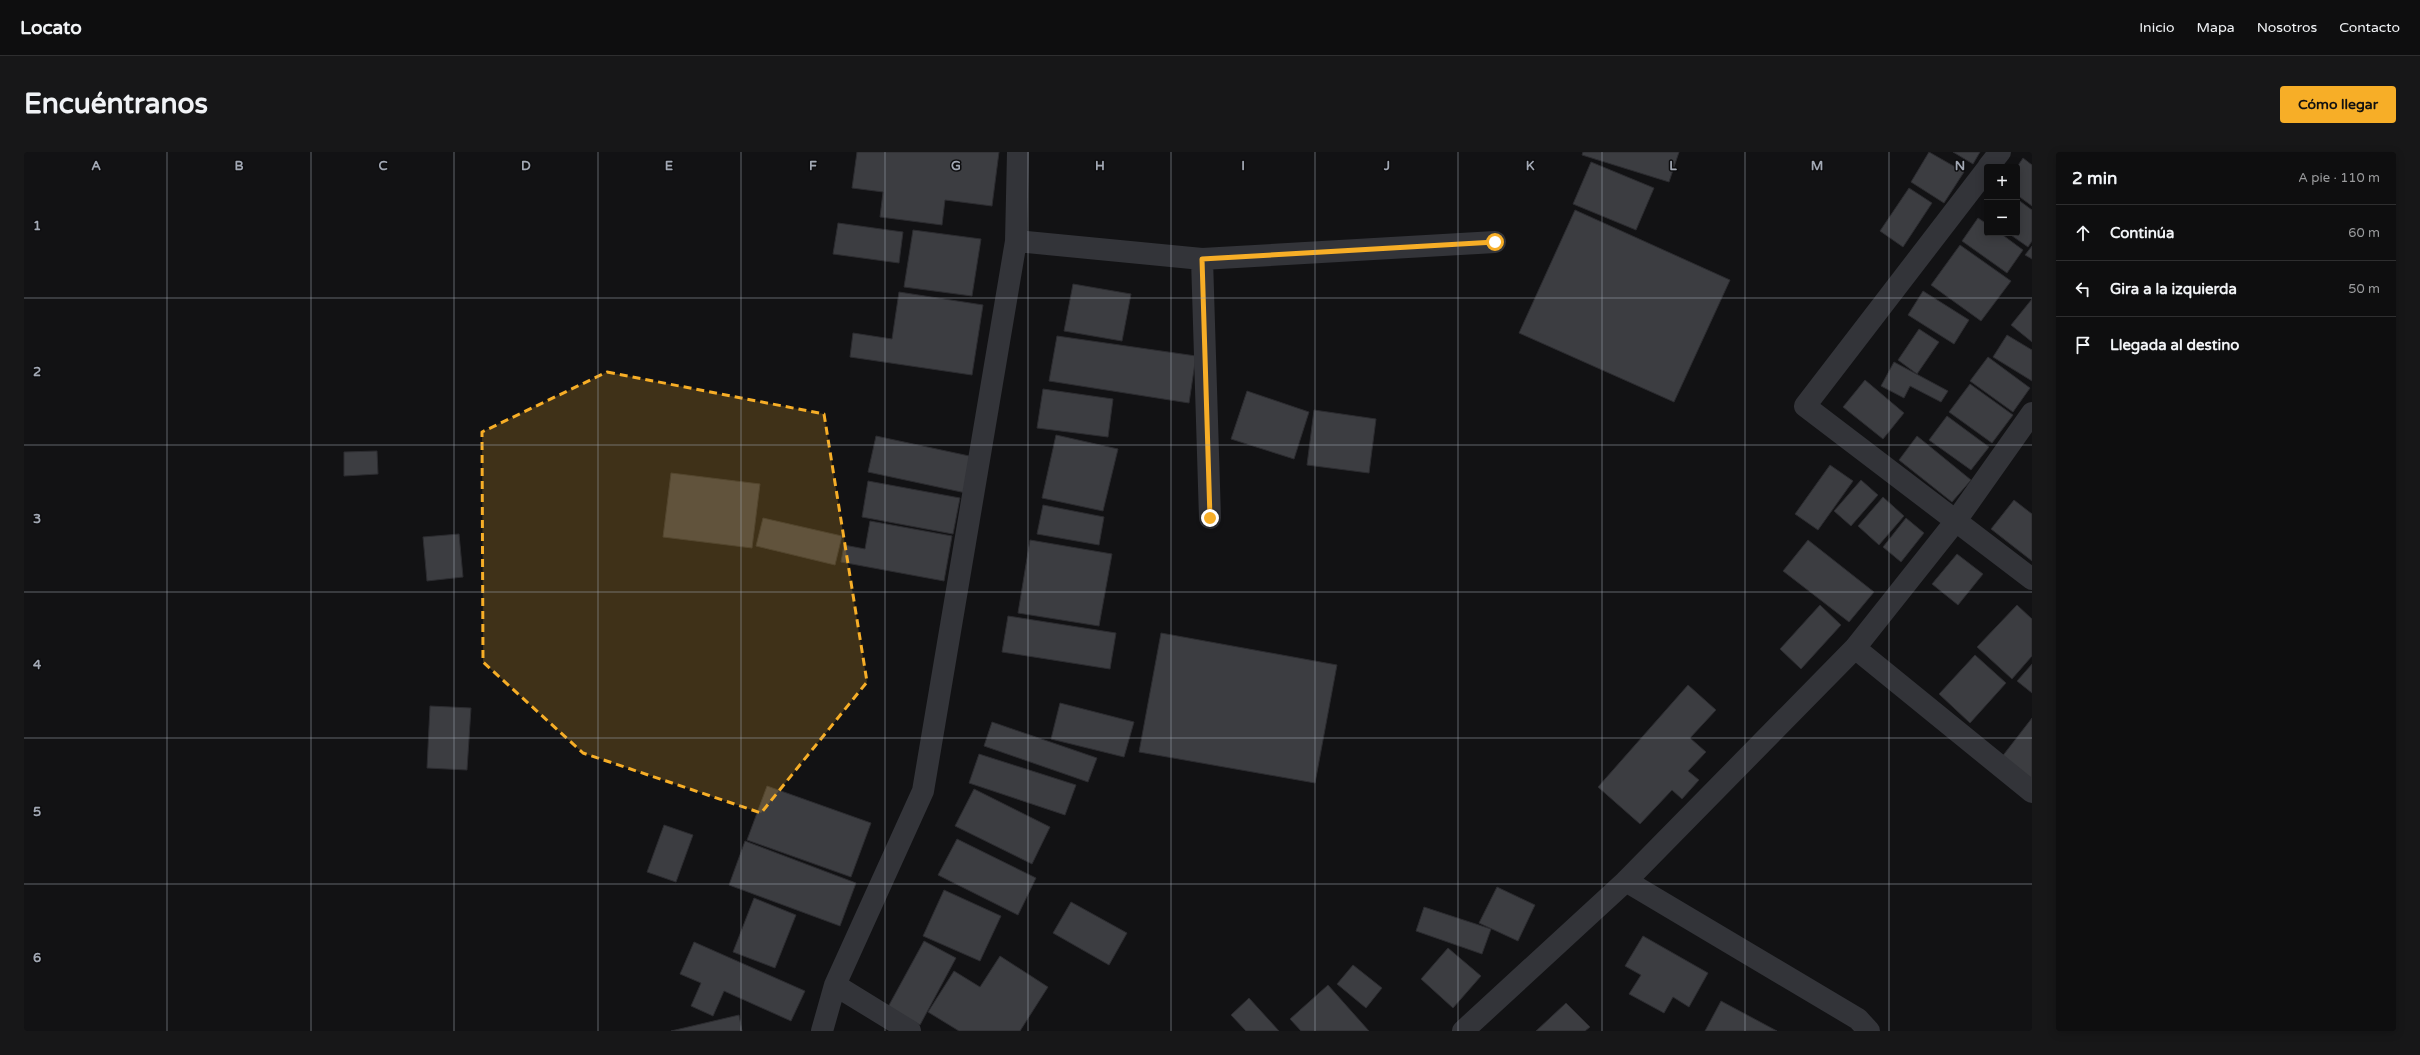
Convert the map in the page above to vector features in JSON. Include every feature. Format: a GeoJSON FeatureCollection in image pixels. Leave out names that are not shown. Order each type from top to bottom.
{"type":"FeatureCollection","features":[{"type":"Feature","properties":{"kind":"street"},"geometry":{"type":"LineString","coordinates":[[822,1031],[836,985],[922,791],[1016,241],[1018,152]]}},
{"type":"Feature","properties":{"kind":"street"},"geometry":{"type":"LineString","coordinates":[[1991,164],[2000,152]]}},
{"type":"Feature","properties":{"kind":"street"},"geometry":{"type":"LineString","coordinates":[[1984,173],[1805,406],[1955,522],[2032,579]]}},
{"type":"Feature","properties":{"kind":"street"},"geometry":{"type":"LineString","coordinates":[[1016,241],[1202,259],[1495,242]]}},
{"type":"Feature","properties":{"kind":"street"},"geometry":{"type":"LineString","coordinates":[[1202,259],[1210,518]]}},
{"type":"Feature","properties":{"kind":"street"},"geometry":{"type":"LineString","coordinates":[[1463,1031],[1626,881],[1855,648],[1955,522],[2032,413]]}},
{"type":"Feature","properties":{"kind":"street"},"geometry":{"type":"LineString","coordinates":[[1855,648],[2032,792]]}},
{"type":"Feature","properties":{"kind":"street"},"geometry":{"type":"LineString","coordinates":[[1626,881],[1858,1019],[1869,1031]]}},
{"type":"Feature","properties":{"kind":"street"},"geometry":{"type":"LineString","coordinates":[[836,985],[910,1031]]}},
{"type":"Feature","properties":{"kind":"highlighted area"},"geometry":{"type":"Polygon","coordinates":[[[607,372],[824,414],[867,682],[761,813],[583,753],[483,662],[482,432],[607,372]]]}},
{"type":"Feature","properties":{"kind":"building"},"geometry":{"type":"Polygon","coordinates":[[[857,152],[999,152],[992,206],[945,200],[942,225],[880,217],[883,192],[852,188],[857,152]]]}},
{"type":"Feature","properties":{"kind":"building"},"geometry":{"type":"Polygon","coordinates":[[[1583,152],[1679,152],[1669,182],[1582,155],[1583,152]]]}},
{"type":"Feature","properties":{"kind":"building"},"geometry":{"type":"Polygon","coordinates":[[[1929,152],[1964,172],[1944,203],[1911,182],[1929,152]]]}},
{"type":"Feature","properties":{"kind":"building"},"geometry":{"type":"Polygon","coordinates":[[[1953,152],[1980,152],[1973,164],[1953,152]]]}},
{"type":"Feature","properties":{"kind":"building"},"geometry":{"type":"Polygon","coordinates":[[[2023,158],[2032,165],[2032,206],[2020,197],[2019,164],[2023,158]]]}},
{"type":"Feature","properties":{"kind":"building"},"geometry":{"type":"Polygon","coordinates":[[[1591,162],[1654,188],[1636,230],[1573,204],[1591,162]]]}},
{"type":"Feature","properties":{"kind":"building"},"geometry":{"type":"Polygon","coordinates":[[[1909,188],[1932,203],[1903,247],[1880,231],[1909,188]]]}},
{"type":"Feature","properties":{"kind":"building"},"geometry":{"type":"Polygon","coordinates":[[[2020,201],[2032,210],[2032,241],[2028,247],[2012,236],[2020,236],[2020,201]]]}},
{"type":"Feature","properties":{"kind":"building"},"geometry":{"type":"Polygon","coordinates":[[[1575,210],[1730,280],[1674,402],[1519,333],[1575,210]]]}},
{"type":"Feature","properties":{"kind":"building"},"geometry":{"type":"Polygon","coordinates":[[[1978,218],[1984,222],[1984,236],[2004,236],[2023,250],[2007,273],[1962,241],[1978,218]]]}},
{"type":"Feature","properties":{"kind":"building"},"geometry":{"type":"Polygon","coordinates":[[[838,223],[903,232],[899,263],[833,254],[838,223]]]}},
{"type":"Feature","properties":{"kind":"building"},"geometry":{"type":"Polygon","coordinates":[[[913,230],[981,239],[972,296],[904,287],[913,230]]]}},
{"type":"Feature","properties":{"kind":"building"},"geometry":{"type":"Polygon","coordinates":[[[1960,245],[2011,281],[1981,321],[1931,285],[1960,245]]]}},
{"type":"Feature","properties":{"kind":"building"},"geometry":{"type":"Polygon","coordinates":[[[2032,246],[2032,259],[2025,255],[2032,246]]]}},
{"type":"Feature","properties":{"kind":"building"},"geometry":{"type":"Polygon","coordinates":[[[1073,284],[1131,294],[1122,341],[1064,331],[1073,284]]]}},
{"type":"Feature","properties":{"kind":"building"},"geometry":{"type":"Polygon","coordinates":[[[1923,291],[1969,320],[1954,344],[1908,315],[1923,291]]]}},
{"type":"Feature","properties":{"kind":"building"},"geometry":{"type":"Polygon","coordinates":[[[899,292],[983,305],[972,375],[850,357],[853,333],[892,339],[899,292]]]}},
{"type":"Feature","properties":{"kind":"building"},"geometry":{"type":"Polygon","coordinates":[[[2032,299],[2032,342],[2011,325],[2032,299]]]}},
{"type":"Feature","properties":{"kind":"building"},"geometry":{"type":"Polygon","coordinates":[[[1919,329],[1939,342],[1917,374],[1898,360],[1919,329]]]}},
{"type":"Feature","properties":{"kind":"building"},"geometry":{"type":"Polygon","coordinates":[[[2007,335],[2032,350],[2032,381],[1993,357],[2007,335]]]}},
{"type":"Feature","properties":{"kind":"building"},"geometry":{"type":"Polygon","coordinates":[[[1057,336],[1196,356],[1189,403],[1049,381],[1057,336]]]}},
{"type":"Feature","properties":{"kind":"building"},"geometry":{"type":"Polygon","coordinates":[[[1988,357],[2030,388],[2013,412],[1970,381],[1988,357]]]}},
{"type":"Feature","properties":{"kind":"building"},"geometry":{"type":"Polygon","coordinates":[[[1894,362],[1948,391],[1941,402],[1910,386],[1904,398],[1881,386],[1894,362]]]}},
{"type":"Feature","properties":{"kind":"building"},"geometry":{"type":"Polygon","coordinates":[[[1865,380],[1904,413],[1883,439],[1843,407],[1865,380]]]}},
{"type":"Feature","properties":{"kind":"building"},"geometry":{"type":"Polygon","coordinates":[[[1970,384],[2013,415],[1992,443],[1949,412],[1970,384]]]}},
{"type":"Feature","properties":{"kind":"building"},"geometry":{"type":"Polygon","coordinates":[[[1043,389],[1113,399],[1108,437],[1037,428],[1043,389]]]}},
{"type":"Feature","properties":{"kind":"building"},"geometry":{"type":"Polygon","coordinates":[[[1247,391],[1309,412],[1294,459],[1231,439],[1247,391]]]}},
{"type":"Feature","properties":{"kind":"building"},"geometry":{"type":"Polygon","coordinates":[[[1314,410],[1376,419],[1369,473],[1307,465],[1314,410]]]}},
{"type":"Feature","properties":{"kind":"building"},"geometry":{"type":"Polygon","coordinates":[[[1947,416],[1989,447],[1971,470],[1929,440],[1947,416]]]}},
{"type":"Feature","properties":{"kind":"building"},"geometry":{"type":"Polygon","coordinates":[[[1056,435],[1118,449],[1103,511],[1042,498],[1056,435]]]}},
{"type":"Feature","properties":{"kind":"building"},"geometry":{"type":"Polygon","coordinates":[[[876,436],[974,457],[966,493],[868,472],[876,436]]]}},
{"type":"Feature","properties":{"kind":"building"},"geometry":{"type":"Polygon","coordinates":[[[1917,436],[1971,480],[1952,502],[1899,460],[1917,436]]]}},
{"type":"Feature","properties":{"kind":"building"},"geometry":{"type":"Polygon","coordinates":[[[377,451],[378,474],[344,476],[344,452],[377,451]]]}},
{"type":"Feature","properties":{"kind":"building"},"geometry":{"type":"Polygon","coordinates":[[[1830,465],[1853,481],[1818,530],[1795,514],[1830,465]]]}},
{"type":"Feature","properties":{"kind":"building"},"geometry":{"type":"Polygon","coordinates":[[[671,473],[760,484],[752,548],[663,537],[671,473]]]}},
{"type":"Feature","properties":{"kind":"building"},"geometry":{"type":"Polygon","coordinates":[[[1861,480],[1878,495],[1851,526],[1834,511],[1861,480]]]}},
{"type":"Feature","properties":{"kind":"building"},"geometry":{"type":"Polygon","coordinates":[[[868,481],[960,498],[953,534],[862,517],[868,481]]]}},
{"type":"Feature","properties":{"kind":"building"},"geometry":{"type":"Polygon","coordinates":[[[1883,497],[1904,516],[1879,545],[1858,526],[1883,497]]]}},
{"type":"Feature","properties":{"kind":"building"},"geometry":{"type":"Polygon","coordinates":[[[2014,500],[2032,514],[2032,561],[1991,529],[2014,500]]]}},
{"type":"Feature","properties":{"kind":"building"},"geometry":{"type":"Polygon","coordinates":[[[1043,505],[1104,517],[1099,545],[1037,534],[1043,505]]]}},
{"type":"Feature","properties":{"kind":"building"},"geometry":{"type":"Polygon","coordinates":[[[763,518],[842,536],[835,565],[756,546],[763,518]]]}},
{"type":"Feature","properties":{"kind":"building"},"geometry":{"type":"Polygon","coordinates":[[[1906,518],[1924,533],[1901,562],[1883,547],[1906,518]]]}},
{"type":"Feature","properties":{"kind":"building"},"geometry":{"type":"Polygon","coordinates":[[[870,521],[952,536],[944,581],[841,562],[844,545],[865,549],[870,521]]]}},
{"type":"Feature","properties":{"kind":"building"},"geometry":{"type":"Polygon","coordinates":[[[459,534],[463,577],[427,581],[423,537],[459,534]]]}},
{"type":"Feature","properties":{"kind":"building"},"geometry":{"type":"Polygon","coordinates":[[[1030,540],[1112,554],[1099,626],[1018,613],[1030,540]]]}},
{"type":"Feature","properties":{"kind":"building"},"geometry":{"type":"Polygon","coordinates":[[[1808,540],[1874,592],[1849,622],[1783,571],[1808,540]]]}},
{"type":"Feature","properties":{"kind":"building"},"geometry":{"type":"Polygon","coordinates":[[[1957,554],[1983,574],[1958,605],[1932,584],[1957,554]]]}},
{"type":"Feature","properties":{"kind":"building"},"geometry":{"type":"Polygon","coordinates":[[[1820,605],[1841,625],[1801,669],[1780,649],[1820,605]]]}},
{"type":"Feature","properties":{"kind":"building"},"geometry":{"type":"Polygon","coordinates":[[[2017,605],[2032,619],[2032,656],[2012,679],[1977,647],[2017,605]]]}},
{"type":"Feature","properties":{"kind":"building"},"geometry":{"type":"Polygon","coordinates":[[[1008,616],[1116,633],[1110,669],[1002,652],[1008,616]]]}},
{"type":"Feature","properties":{"kind":"building"},"geometry":{"type":"Polygon","coordinates":[[[1161,633],[1337,665],[1315,783],[1139,752],[1161,633]]]}},
{"type":"Feature","properties":{"kind":"building"},"geometry":{"type":"Polygon","coordinates":[[[1975,655],[2006,683],[1970,723],[1939,694],[1975,655]]]}},
{"type":"Feature","properties":{"kind":"building"},"geometry":{"type":"Polygon","coordinates":[[[2032,664],[2032,693],[2017,681],[2032,664]]]}},
{"type":"Feature","properties":{"kind":"building"},"geometry":{"type":"Polygon","coordinates":[[[1688,685],[1716,710],[1690,738],[1706,752],[1688,771],[1699,780],[1682,799],[1672,790],[1640,824],[1598,787],[1688,685]]]}},
{"type":"Feature","properties":{"kind":"building"},"geometry":{"type":"Polygon","coordinates":[[[1060,703],[1134,722],[1124,757],[1051,739],[1060,703]]]}},
{"type":"Feature","properties":{"kind":"building"},"geometry":{"type":"Polygon","coordinates":[[[430,706],[471,708],[467,770],[427,768],[430,706]]]}},
{"type":"Feature","properties":{"kind":"building"},"geometry":{"type":"Polygon","coordinates":[[[2032,718],[2032,781],[2001,758],[2032,718]]]}},
{"type":"Feature","properties":{"kind":"building"},"geometry":{"type":"Polygon","coordinates":[[[992,722],[1097,758],[1088,782],[984,746],[992,722]]]}},
{"type":"Feature","properties":{"kind":"building"},"geometry":{"type":"Polygon","coordinates":[[[979,754],[1076,785],[1065,815],[969,783],[979,754]]]}},
{"type":"Feature","properties":{"kind":"building"},"geometry":{"type":"Polygon","coordinates":[[[767,786],[871,823],[851,877],[747,840],[767,786]]]}},
{"type":"Feature","properties":{"kind":"building"},"geometry":{"type":"Polygon","coordinates":[[[974,789],[1050,827],[1032,864],[955,826],[974,789]]]}},
{"type":"Feature","properties":{"kind":"building"},"geometry":{"type":"Polygon","coordinates":[[[664,825],[693,835],[676,882],[647,872],[664,825]]]}},
{"type":"Feature","properties":{"kind":"building"},"geometry":{"type":"Polygon","coordinates":[[[957,839],[1036,878],[1018,915],[938,875],[957,839]]]}},
{"type":"Feature","properties":{"kind":"building"},"geometry":{"type":"Polygon","coordinates":[[[745,841],[856,883],[840,926],[729,885],[745,841]]]}},
{"type":"Feature","properties":{"kind":"building"},"geometry":{"type":"Polygon","coordinates":[[[1497,887],[1535,905],[1518,941],[1479,923],[1497,887]]]}},
{"type":"Feature","properties":{"kind":"building"},"geometry":{"type":"Polygon","coordinates":[[[944,890],[1001,916],[980,961],[923,936],[944,890]]]}},
{"type":"Feature","properties":{"kind":"building"},"geometry":{"type":"Polygon","coordinates":[[[754,898],[796,915],[775,968],[733,952],[754,898]]]}},
{"type":"Feature","properties":{"kind":"building"},"geometry":{"type":"Polygon","coordinates":[[[1071,902],[1127,933],[1109,965],[1053,933],[1071,902]]]}},
{"type":"Feature","properties":{"kind":"building"},"geometry":{"type":"Polygon","coordinates":[[[1424,907],[1491,929],[1482,954],[1416,931],[1424,907]]]}},
{"type":"Feature","properties":{"kind":"building"},"geometry":{"type":"Polygon","coordinates":[[[1643,936],[1708,973],[1689,1007],[1673,997],[1664,1013],[1629,994],[1641,975],[1625,966],[1643,936]]]}},
{"type":"Feature","properties":{"kind":"building"},"geometry":{"type":"Polygon","coordinates":[[[924,941],[956,958],[920,1025],[888,1007],[924,941]]]}},
{"type":"Feature","properties":{"kind":"building"},"geometry":{"type":"Polygon","coordinates":[[[694,942],[805,991],[791,1021],[724,991],[713,1016],[691,1006],[701,983],[680,974],[694,942]]]}},
{"type":"Feature","properties":{"kind":"building"},"geometry":{"type":"Polygon","coordinates":[[[1448,948],[1481,976],[1453,1008],[1421,979],[1448,948]]]}},
{"type":"Feature","properties":{"kind":"building"},"geometry":{"type":"Polygon","coordinates":[[[1000,956],[1048,987],[1020,1031],[959,1031],[928,1012],[954,971],[980,987],[1000,956]]]}},
{"type":"Feature","properties":{"kind":"building"},"geometry":{"type":"Polygon","coordinates":[[[1353,965],[1382,988],[1366,1008],[1337,984],[1353,965]]]}},
{"type":"Feature","properties":{"kind":"building"},"geometry":{"type":"Polygon","coordinates":[[[1328,985],[1369,1031],[1301,1031],[1290,1019],[1328,985]]]}},
{"type":"Feature","properties":{"kind":"building"},"geometry":{"type":"Polygon","coordinates":[[[1249,998],[1279,1031],[1246,1031],[1231,1015],[1249,998]]]}},
{"type":"Feature","properties":{"kind":"building"},"geometry":{"type":"Polygon","coordinates":[[[1721,1001],[1777,1031],[1705,1031],[1721,1001]]]}},
{"type":"Feature","properties":{"kind":"building"},"geometry":{"type":"Polygon","coordinates":[[[1566,1003],[1590,1027],[1585,1031],[1536,1031],[1566,1003]]]}},
{"type":"Feature","properties":{"kind":"building"},"geometry":{"type":"Polygon","coordinates":[[[739,1015],[742,1031],[671,1031],[739,1015]]]}},
{"type":"Feature","properties":{"kind":"route"},"geometry":{"type":"LineString","coordinates":[[1210,518],[1202,259],[1495,242]]}}]}
